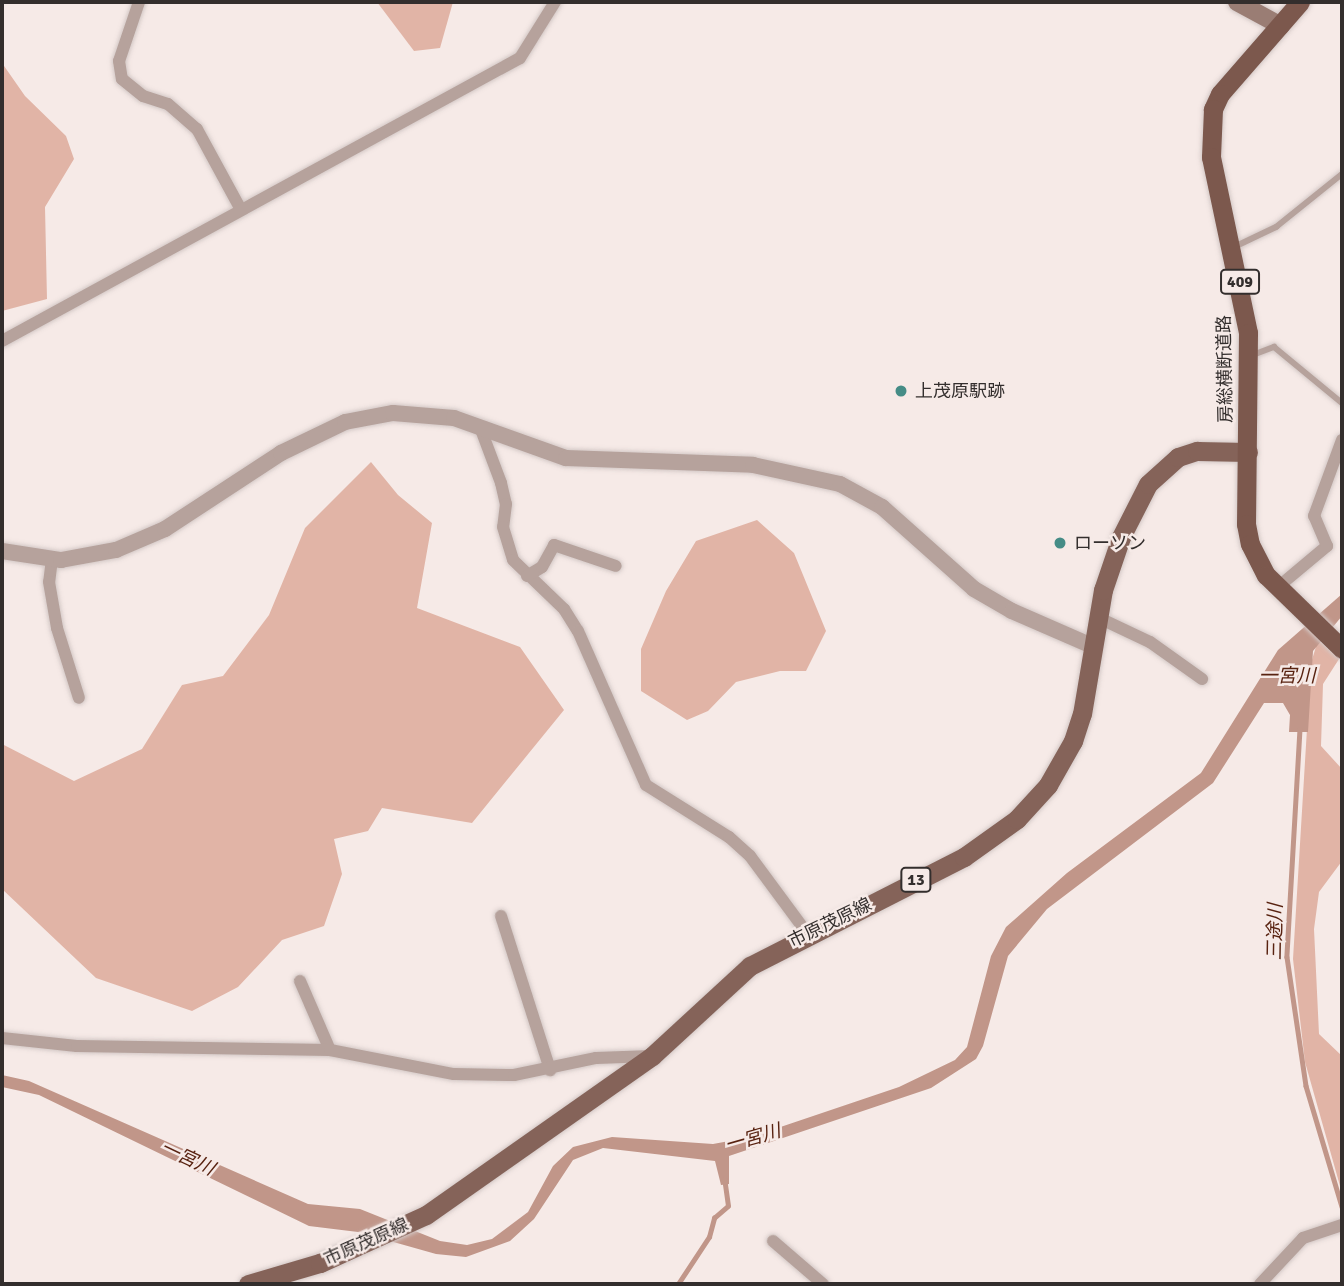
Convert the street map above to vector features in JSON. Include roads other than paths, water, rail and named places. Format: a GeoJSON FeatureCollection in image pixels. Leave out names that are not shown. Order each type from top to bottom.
{"type":"FeatureCollection","features":[{"type":"Feature","properties":{"kind":"highway","name":"房総横断道路"},"geometry":{"type":"LineString","coordinates":[[1300,2],[1230,79],[1213,109],[1215,188],[1245,305],[1250,544],[1266,575],[1342,649]]}},
{"type":"Feature","properties":{"kind":"main road"},"geometry":{"type":"LineString","coordinates":[[1237,2],[1281,26]]}},
{"type":"Feature","properties":{"kind":"main road","name":"市原茂原線"},"geometry":{"type":"LineString","coordinates":[[248,1284],[320,1263],[426,1215],[652,1056],[750,966],[807,933],[964,857],[1017,819],[1048,785],[1073,741],[1097,617],[1133,509],[1161,469],[1198,450],[1248,453]]}},
{"type":"Feature","properties":{"kind":"street"},"geometry":{"type":"LineString","coordinates":[[139,2],[119,61],[122,79],[143,96],[168,104],[197,129],[240,208]]}},
{"type":"Feature","properties":{"kind":"street"},"geometry":{"type":"LineString","coordinates":[[2,341],[240,208],[520,58],[555,2]]}},
{"type":"Feature","properties":{"kind":"street"},"geometry":{"type":"LineString","coordinates":[[2,551],[52,559],[85,557],[137,544],[281,453],[345,422],[393,413],[454,418],[519,444],[592,462],[716,461],[840,484],[882,507],[974,589],[1012,611],[1092,646]]}},
{"type":"Feature","properties":{"kind":"street"},"geometry":{"type":"LineString","coordinates":[[480,427],[506,504],[506,544],[527,576],[564,609],[578,631],[646,785],[729,836],[750,856],[807,933]]}},
{"type":"Feature","properties":{"kind":"street"},"geometry":{"type":"LineString","coordinates":[[1278,587],[1327,547],[1314,516],[1342,440]]}},
{"type":"Feature","properties":{"kind":"street"},"geometry":{"type":"LineString","coordinates":[[527,576],[542,566],[554,545],[616,566]]}},
{"type":"Feature","properties":{"kind":"street"},"geometry":{"type":"LineString","coordinates":[[52,559],[49,582],[57,628],[79,698]]}},
{"type":"Feature","properties":{"kind":"street"},"geometry":{"type":"LineString","coordinates":[[1097,617],[1150,642],[1202,679]]}},
{"type":"Feature","properties":{"kind":"street"},"geometry":{"type":"LineString","coordinates":[[501,916],[550,1070]]}},
{"type":"Feature","properties":{"kind":"street"},"geometry":{"type":"LineString","coordinates":[[300,981],[330,1050]]}},
{"type":"Feature","properties":{"kind":"street"},"geometry":{"type":"LineString","coordinates":[[2,1038],[76,1046],[330,1050],[454,1074],[514,1075],[550,1070],[596,1058],[652,1056]]}},
{"type":"Feature","properties":{"kind":"street"},"geometry":{"type":"LineString","coordinates":[[1260,1284],[1303,1238],[1342,1225]]}},
{"type":"Feature","properties":{"kind":"street"},"geometry":{"type":"LineString","coordinates":[[773,1241],[823,1284]]}},
{"type":"Feature","properties":{"kind":"lane"},"geometry":{"type":"LineString","coordinates":[[1231,248],[1276,227],[1342,174]]}},
{"type":"Feature","properties":{"kind":"lane"},"geometry":{"type":"LineString","coordinates":[[1248,356],[1274,347],[1342,403]]}},
{"type":"Feature","properties":{"kind":"water","name":"一宮川"},"geometry":{"type":"Polygon","coordinates":[[[1342,594],[1342,616],[1313,651],[1308,732],[1289,732],[1290,715],[1283,703],[1264,703],[1213,783],[1047,909],[1008,956],[983,1046],[976,1059],[931,1088],[729,1156],[729,1184],[721,1185],[715,1161],[603,1148],[573,1160],[534,1219],[510,1241],[466,1257],[436,1254],[358,1232],[309,1226],[39,1095],[2,1087],[2,1075],[29,1081],[308,1204],[360,1209],[440,1241],[467,1245],[492,1239],[528,1212],[553,1166],[573,1147],[612,1137],[713,1144],[751,1137],[899,1087],[955,1060],[967,1047],[991,956],[1006,927],[1067,873],[1201,773],[1278,650],[1342,594]]]}},
{"type":"Feature","properties":{"kind":"waterway","name":"三途川"},"geometry":{"type":"LineString","coordinates":[[1300,729],[1287,957],[1306,1086],[1342,1207]]}},
{"type":"Feature","properties":{"kind":"waterway"},"geometry":{"type":"LineString","coordinates":[[678,1284],[709,1237],[714,1218],[728,1206],[724,1179]]}},
{"type":"Feature","properties":{"kind":"place","name":"上茂原駅跡"},"geometry":{"type":"Point","coordinates":[901,391]}},
{"type":"Feature","properties":{"kind":"place","name":"ローソン"},"geometry":{"type":"Point","coordinates":[1060,543]}}]}
